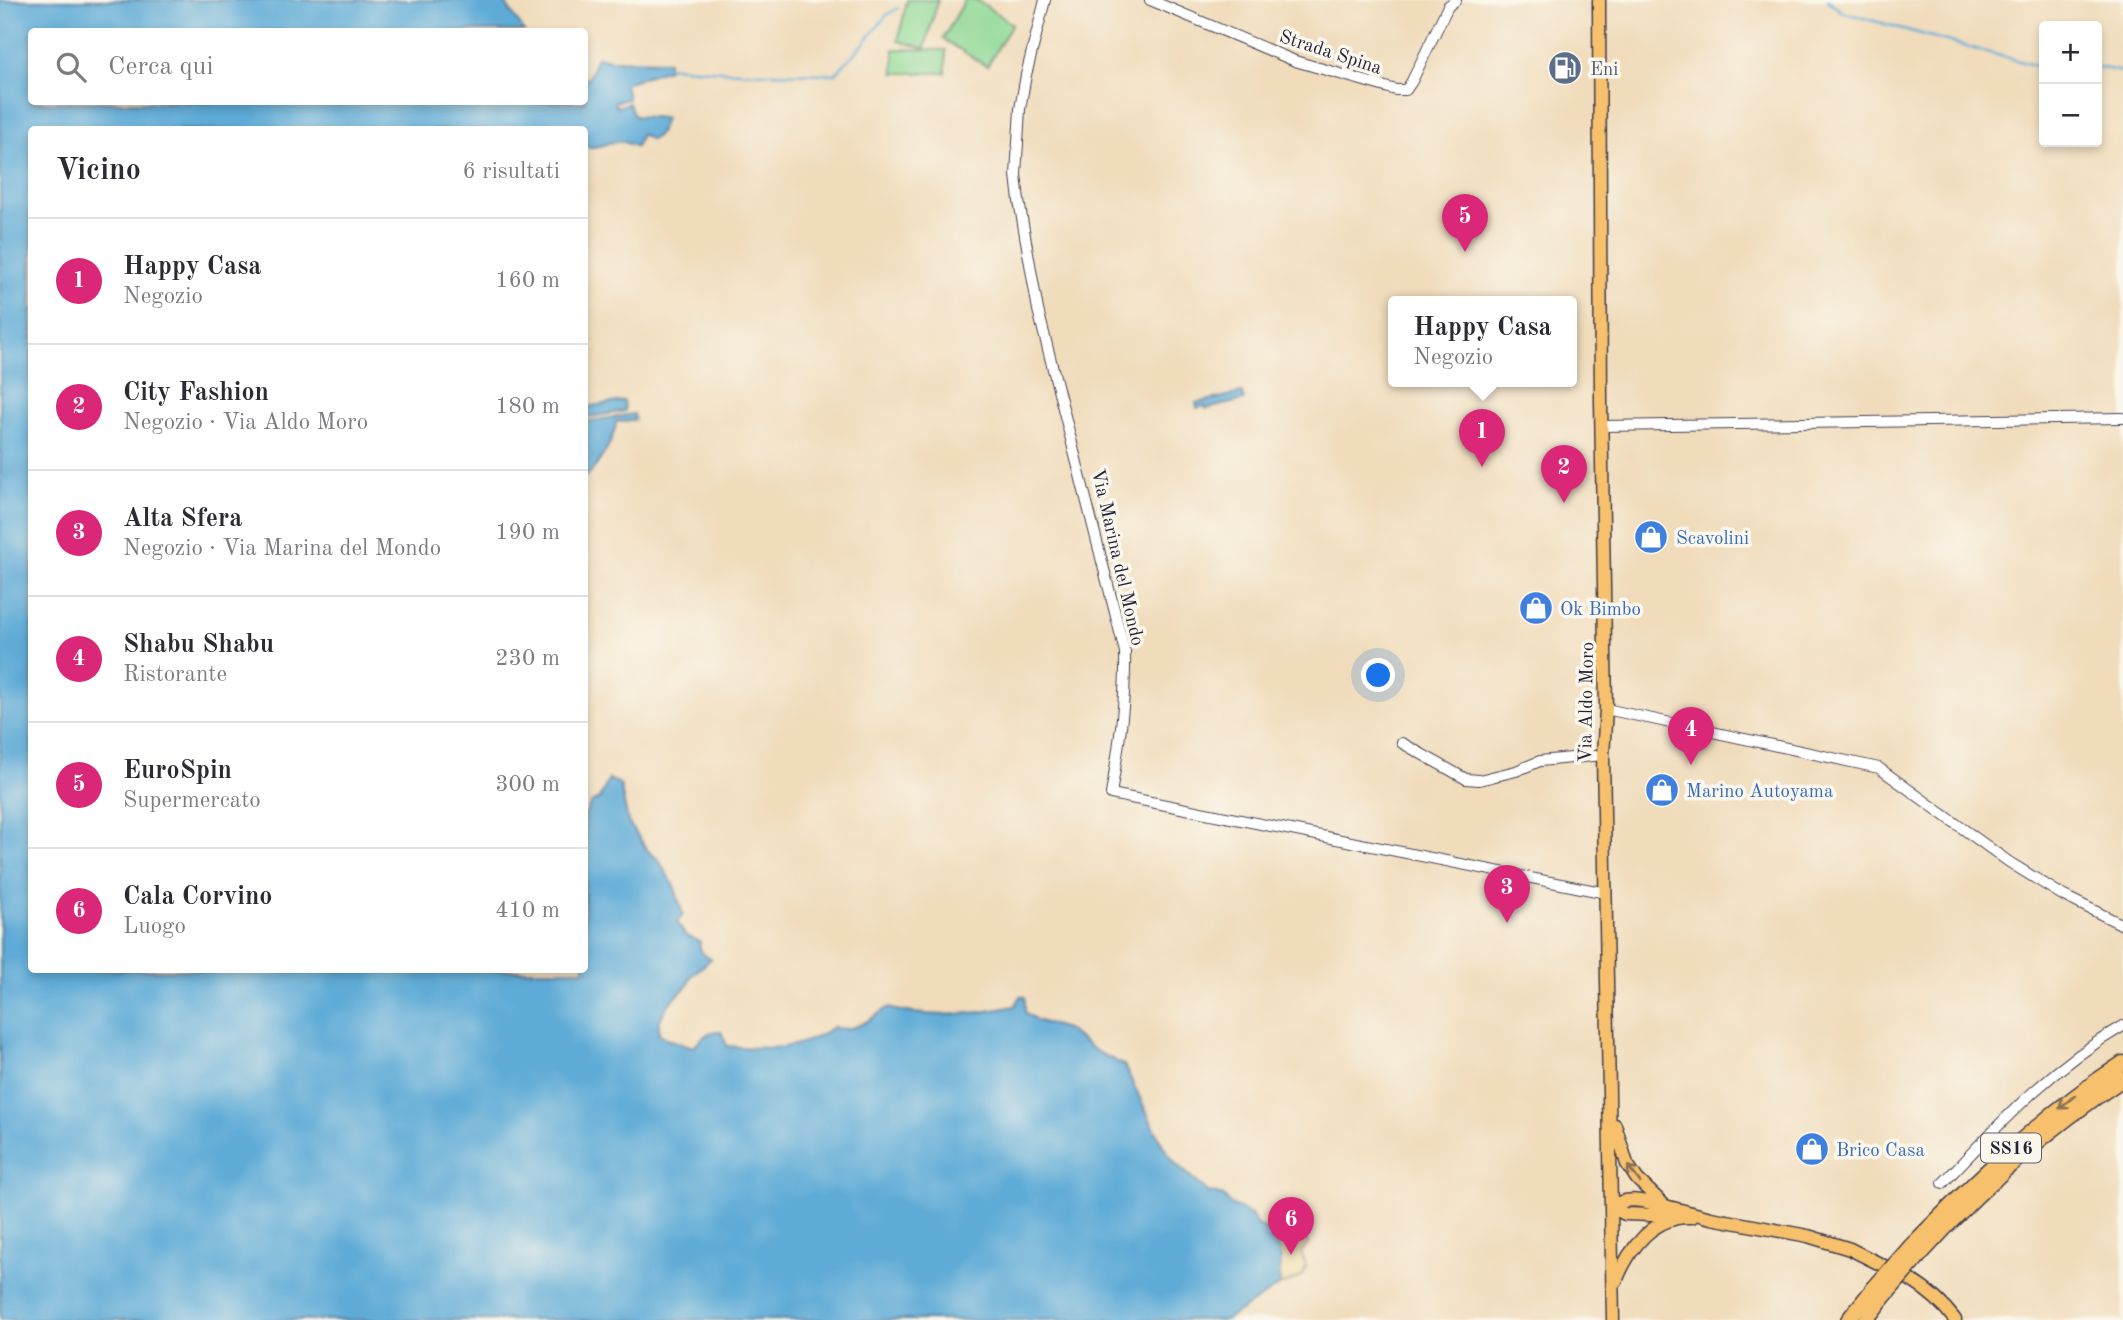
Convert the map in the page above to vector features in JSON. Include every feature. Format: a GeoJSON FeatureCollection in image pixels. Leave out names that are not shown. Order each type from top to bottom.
{"type":"FeatureCollection","features":[{"type":"Feature","properties":{"kind":"highway","name":"SS16"},"geometry":{"type":"LineString","coordinates":[[1848,1320],[1878,1294],[1915,1250],[2009,1150],[2083,1089],[2123,1063]]}},
{"type":"Feature","properties":{"kind":"highway","name":"SS16"},"geometry":{"type":"LineString","coordinates":[[1915,1250],[2093,1099],[2123,1079]]}},
{"type":"Feature","properties":{"kind":"highway","name":"SS16"},"geometry":{"type":"LineString","coordinates":[[1866,1320],[1878,1294]]}},
{"type":"Feature","properties":{"kind":"main road","name":"Via Aldo Moro"},"geometry":{"type":"LineString","coordinates":[[1599,0],[1606,709],[1603,755],[1614,1320]]}},
{"type":"Feature","properties":{"kind":"main road"},"geometry":{"type":"LineString","coordinates":[[1610,1105],[1627,1164],[1637,1179],[1665,1206]]}},
{"type":"Feature","properties":{"kind":"main road"},"geometry":{"type":"LineString","coordinates":[[1712,1218],[1625,1214],[1611,1207],[1619,1201],[1631,1199],[1808,1236],[1850,1249],[1884,1266]]}},
{"type":"Feature","properties":{"kind":"main road"},"geometry":{"type":"LineString","coordinates":[[1613,1288],[1625,1259],[1639,1240],[1658,1226],[1682,1216]]}},
{"type":"Feature","properties":{"kind":"main road"},"geometry":{"type":"LineString","coordinates":[[1909,1279],[1928,1290],[1955,1320]]}},
{"type":"Feature","properties":{"kind":"street","name":"Via Marina del Mondo"},"geometry":{"type":"LineString","coordinates":[[1045,0],[1020,108],[1016,175],[1038,310],[1125,652],[1123,723],[1111,794],[1606,893]]}},
{"type":"Feature","properties":{"kind":"street","name":"Strada Spina"},"geometry":{"type":"LineString","coordinates":[[1150,0],[1295,61],[1396,90],[1406,90],[1448,6],[1456,0]]}},
{"type":"Feature","properties":{"kind":"street"},"geometry":{"type":"LineString","coordinates":[[1602,426],[2123,418]]}},
{"type":"Feature","properties":{"kind":"street"},"geometry":{"type":"LineString","coordinates":[[1606,709],[1879,768],[2009,862],[2064,896],[2123,925]]}},
{"type":"Feature","properties":{"kind":"street"},"geometry":{"type":"LineString","coordinates":[[1402,743],[1466,779],[1479,780],[1541,761],[1603,755]]}},
{"type":"Feature","properties":{"kind":"street"},"geometry":{"type":"LineString","coordinates":[[1943,1182],[2041,1083],[2079,1054],[2123,1026]]}},
{"type":"Feature","properties":{"kind":"green space"},"geometry":{"type":"Polygon","coordinates":[[[907,0],[938,0],[925,48],[898,41],[907,0]]]}},
{"type":"Feature","properties":{"kind":"green space"},"geometry":{"type":"Polygon","coordinates":[[[965,0],[977,0],[1012,24],[987,66],[943,39],[965,0]]]}},
{"type":"Feature","properties":{"kind":"green space"},"geometry":{"type":"Polygon","coordinates":[[[894,49],[946,50],[946,73],[894,73],[894,49]]]}},
{"type":"Feature","properties":{"kind":"sand"},"geometry":{"type":"Polygon","coordinates":[[[1281,1228],[1285,1234],[1293,1236],[1302,1231],[1308,1244],[1301,1252],[1306,1266],[1303,1276],[1279,1286],[1281,1259],[1263,1229],[1281,1228]]]}},
{"type":"Feature","properties":{"kind":"water"},"geometry":{"type":"Polygon","coordinates":[[[0,0],[503,0],[522,28],[28,28],[28,105],[588,105],[588,79],[597,57],[610,60],[668,61],[668,69],[625,83],[628,99],[614,102],[617,107],[629,103],[634,116],[665,118],[659,134],[651,140],[641,134],[636,147],[614,142],[588,147],[588,126],[28,126],[28,973],[588,973],[588,809],[591,803],[599,799],[609,779],[620,784],[628,822],[649,852],[658,859],[675,888],[683,915],[677,922],[685,935],[700,942],[702,953],[711,959],[691,976],[688,985],[666,1007],[659,1022],[659,1033],[667,1039],[694,1047],[709,1033],[721,1031],[727,1046],[782,1047],[808,1041],[833,1027],[855,1027],[887,1008],[935,1015],[983,1012],[1015,1006],[1020,996],[1025,997],[1025,1012],[1036,1020],[1066,1029],[1097,1052],[1124,1065],[1162,1144],[1175,1163],[1208,1192],[1224,1196],[1229,1203],[1251,1215],[1256,1224],[1276,1236],[1281,1259],[1279,1286],[1226,1320],[0,1320],[0,0]]]}},
{"type":"Feature","properties":{"kind":"water"},"geometry":{"type":"Polygon","coordinates":[[[1242,393],[1244,400],[1206,409],[1205,406],[1197,408],[1196,403],[1242,393]]]}},
{"type":"Feature","properties":{"kind":"water"},"geometry":{"type":"Polygon","coordinates":[[[624,401],[625,411],[588,417],[588,407],[624,401]]]}},
{"type":"Feature","properties":{"kind":"water"},"geometry":{"type":"Polygon","coordinates":[[[634,414],[635,420],[616,422],[605,452],[588,474],[588,422],[634,414]]]}},
{"type":"Feature","properties":{"kind":"waterway"},"geometry":{"type":"LineString","coordinates":[[1828,0],[1842,12],[2039,67]]}},
{"type":"Feature","properties":{"kind":"waterway"},"geometry":{"type":"LineString","coordinates":[[668,66],[752,73],[835,74],[887,15],[898,8]]}},
{"type":"Feature","properties":{"kind":"waterway"},"geometry":{"type":"LineString","coordinates":[[2102,68],[2123,72]]}},
{"type":"Feature","properties":{"kind":"place","name":"Eni"},"geometry":{"type":"Point","coordinates":[1565,68]}},
{"type":"Feature","properties":{"kind":"place","name":"EuroSpin"},"geometry":{"type":"Point","coordinates":[1465,252]}},
{"type":"Feature","properties":{"kind":"place","name":"Happy Casa"},"geometry":{"type":"Point","coordinates":[1482,467]}},
{"type":"Feature","properties":{"kind":"place","name":"City Fashion"},"geometry":{"type":"Point","coordinates":[1564,503]}},
{"type":"Feature","properties":{"kind":"place","name":"Scavolini"},"geometry":{"type":"Point","coordinates":[1651,537]}},
{"type":"Feature","properties":{"kind":"place","name":"Ok Bimbo"},"geometry":{"type":"Point","coordinates":[1536,608]}},
{"type":"Feature","properties":{"kind":"place","name":"Shabu Shabu"},"geometry":{"type":"Point","coordinates":[1691,765]}},
{"type":"Feature","properties":{"kind":"place","name":"Marino Autoyama"},"geometry":{"type":"Point","coordinates":[1662,790]}},
{"type":"Feature","properties":{"kind":"place","name":"Alta Sfera"},"geometry":{"type":"Point","coordinates":[1507,923]}},
{"type":"Feature","properties":{"kind":"place","name":"Brico Casa"},"geometry":{"type":"Point","coordinates":[1812,1149]}},
{"type":"Feature","properties":{"kind":"place","name":"Cala Corvino"},"geometry":{"type":"Point","coordinates":[1291,1255]}}]}
